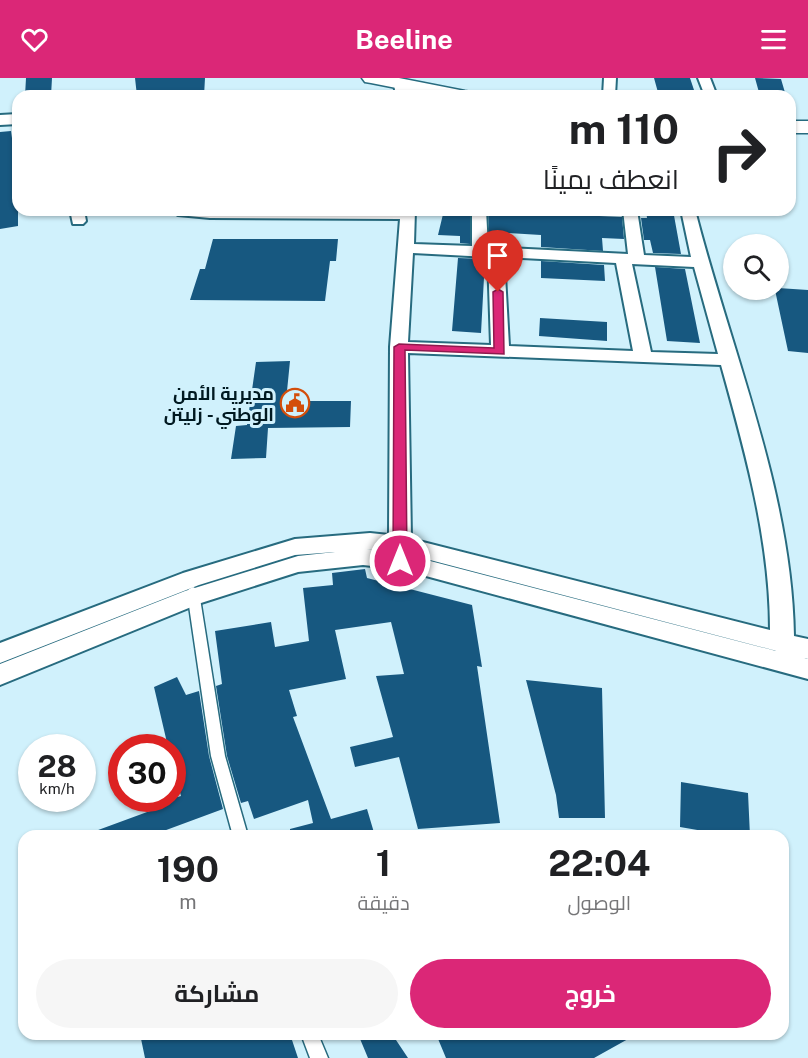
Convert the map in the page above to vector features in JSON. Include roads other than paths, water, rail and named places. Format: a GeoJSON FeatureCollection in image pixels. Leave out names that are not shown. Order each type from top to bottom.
{"type":"FeatureCollection","features":[{"type":"Feature","properties":{"kind":"highway"},"geometry":{"type":"LineString","coordinates":[[371,78],[401,90]]}},
{"type":"Feature","properties":{"kind":"street"},"geometry":{"type":"LineString","coordinates":[[400,552],[399,347],[409,216]]}},
{"type":"Feature","properties":{"kind":"street"},"geometry":{"type":"LineString","coordinates":[[481,216],[488,252],[500,351]]}},
{"type":"Feature","properties":{"kind":"street"},"geometry":{"type":"LineString","coordinates":[[630,216],[630,259],[643,357]]}},
{"type":"Feature","properties":{"kind":"street"},"geometry":{"type":"LineString","coordinates":[[689,216],[770,523],[781,589],[782,643]]}},
{"type":"Feature","properties":{"kind":"street"},"geometry":{"type":"LineString","coordinates":[[408,248],[700,262]]}},
{"type":"Feature","properties":{"kind":"street"},"geometry":{"type":"LineString","coordinates":[[399,347],[727,360]]}},
{"type":"Feature","properties":{"kind":"street"},"geometry":{"type":"LineString","coordinates":[[400,552],[808,669]]}},
{"type":"Feature","properties":{"kind":"street"},"geometry":{"type":"LineString","coordinates":[[0,653],[192,588],[298,564],[400,552],[808,650]]}},
{"type":"Feature","properties":{"kind":"street"},"geometry":{"type":"LineString","coordinates":[[0,675],[192,588]]}},
{"type":"Feature","properties":{"kind":"lane"},"geometry":{"type":"LineString","coordinates":[[192,588],[218,756],[239,830]]}},
{"type":"Feature","properties":{"kind":"lane"},"geometry":{"type":"LineString","coordinates":[[312,1040],[319,1058]]}},
{"type":"Feature","properties":{"kind":"place","name":"مديرية الأمن الوطني - زليتن"},"geometry":{"type":"Point","coordinates":[295,403]}}]}
